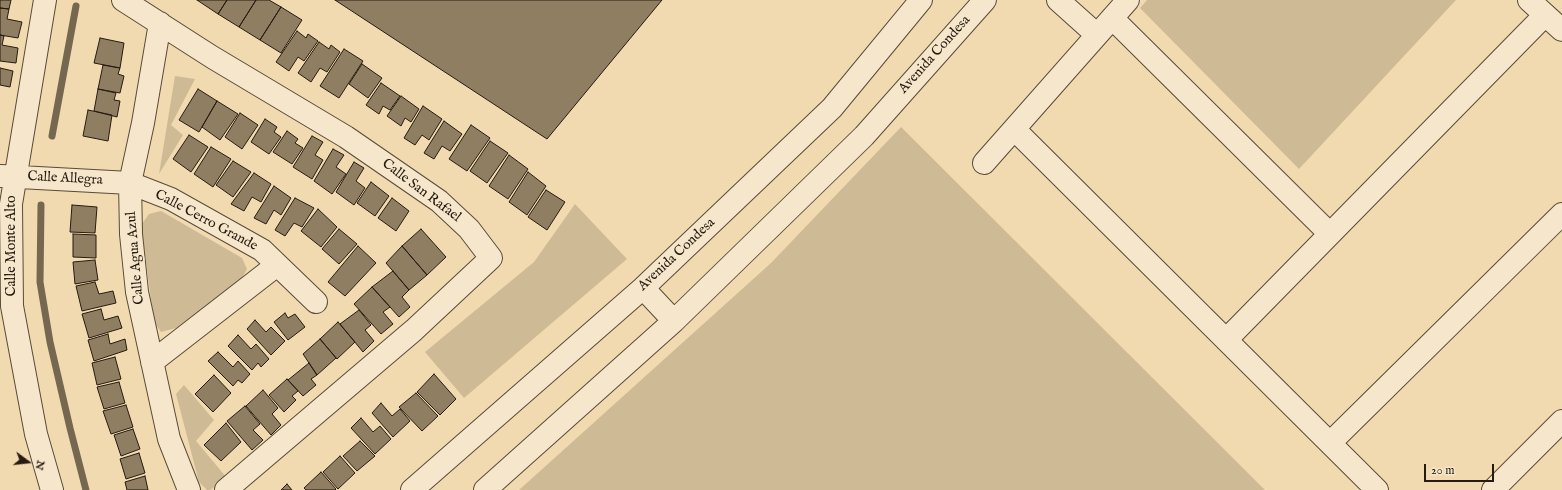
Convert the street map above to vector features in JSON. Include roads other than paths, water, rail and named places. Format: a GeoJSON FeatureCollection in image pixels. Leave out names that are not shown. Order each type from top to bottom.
{"type":"FeatureCollection","features":[{"type":"Feature","properties":{"kind":"street","name":"Calle Monte Alto"},"geometry":{"type":"LineString","coordinates":[[45,0],[7,176],[10,204],[12,306],[36,434],[52,490]]}},
{"type":"Feature","properties":{"kind":"street","name":"Calle San Rafael"},"geometry":{"type":"LineString","coordinates":[[123,0],[212,57],[346,137],[439,201],[469,229],[491,258],[414,330],[226,490]]}},
{"type":"Feature","properties":{"kind":"street","name":"Avenida Condesa"},"geometry":{"type":"LineString","coordinates":[[412,490],[643,288],[832,108],[922,0]]}},
{"type":"Feature","properties":{"kind":"street","name":"Avenida Condesa"},"geometry":{"type":"LineString","coordinates":[[485,490],[674,321],[864,136],[984,0]]}},
{"type":"Feature","properties":{"kind":"street"},"geometry":{"type":"LineString","coordinates":[[1058,0],[1097,35]]}},
{"type":"Feature","properties":{"kind":"street"},"geometry":{"type":"LineString","coordinates":[[984,164],[1128,0]]}},
{"type":"Feature","properties":{"kind":"street"},"geometry":{"type":"LineString","coordinates":[[1529,0],[1562,30]]}},
{"type":"Feature","properties":{"kind":"street"},"geometry":{"type":"LineString","coordinates":[[1226,340],[1545,15]]}},
{"type":"Feature","properties":{"kind":"street"},"geometry":{"type":"LineString","coordinates":[[1112,18],[1330,234]]}},
{"type":"Feature","properties":{"kind":"street","name":"Calle Agua Azul"},"geometry":{"type":"LineString","coordinates":[[160,23],[143,123],[130,183],[131,234],[137,292],[168,439],[189,490]]}},
{"type":"Feature","properties":{"kind":"street"},"geometry":{"type":"LineString","coordinates":[[1014,129],[1376,490]]}},
{"type":"Feature","properties":{"kind":"street","name":"Calle Allegra"},"geometry":{"type":"LineString","coordinates":[[7,176],[130,183]]}},
{"type":"Feature","properties":{"kind":"street","name":"Calle Cerro Grande"},"geometry":{"type":"LineString","coordinates":[[130,183],[171,199],[262,250],[316,302]]}},
{"type":"Feature","properties":{"kind":"street"},"geometry":{"type":"LineString","coordinates":[[1330,443],[1562,214]]}},
{"type":"Feature","properties":{"kind":"street"},"geometry":{"type":"LineString","coordinates":[[152,362],[277,265]]}},
{"type":"Feature","properties":{"kind":"street"},"geometry":{"type":"LineString","coordinates":[[643,288],[674,321]]}},
{"type":"Feature","properties":{"kind":"street"},"geometry":{"type":"LineString","coordinates":[[1493,490],[1562,421]]}},
{"type":"Feature","properties":{"kind":"waterway"},"geometry":{"type":"LineString","coordinates":[[52,136],[76,6]]}},
{"type":"Feature","properties":{"kind":"waterway"},"geometry":{"type":"LineString","coordinates":[[41,205],[40,282],[50,342],[86,490]]}}]}
